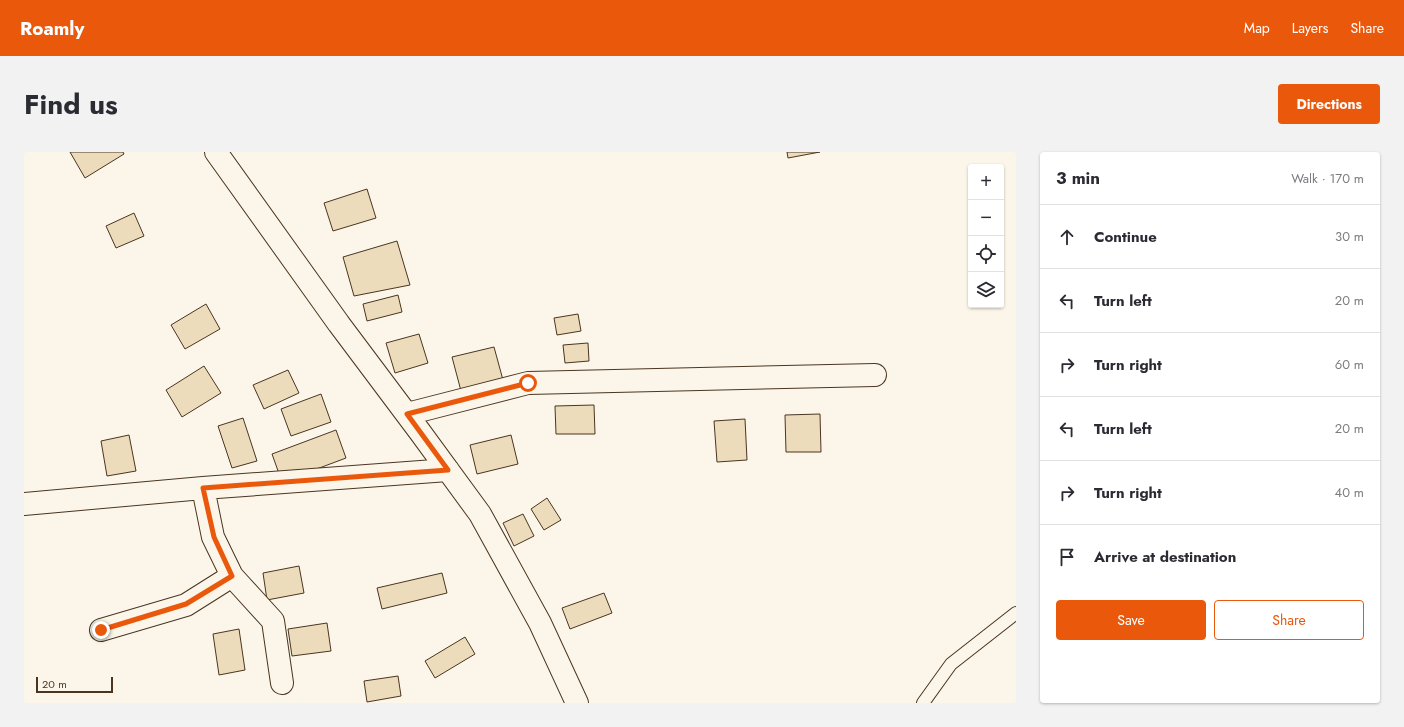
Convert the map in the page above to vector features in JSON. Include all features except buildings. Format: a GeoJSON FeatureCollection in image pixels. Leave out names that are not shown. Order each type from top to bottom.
{"type":"FeatureCollection","features":[{"type":"Feature","properties":{"kind":"street"},"geometry":{"type":"LineString","coordinates":[[216,152],[339,324],[480,514],[540,623],[577,703]]}},
{"type":"Feature","properties":{"kind":"street"},"geometry":{"type":"LineString","coordinates":[[407,414],[528,383],[875,375]]}},
{"type":"Feature","properties":{"kind":"street"},"geometry":{"type":"LineString","coordinates":[[24,504],[203,488],[448,470]]}},
{"type":"Feature","properties":{"kind":"street"},"geometry":{"type":"LineString","coordinates":[[203,488],[214,537],[232,576],[273,621],[282,683]]}},
{"type":"Feature","properties":{"kind":"street"},"geometry":{"type":"LineString","coordinates":[[101,630],[186,604],[232,576]]}},
{"type":"Feature","properties":{"kind":"lane"},"geometry":{"type":"LineString","coordinates":[[923,703],[951,664],[1016,613]]}},
{"type":"Feature","properties":{"kind":"route"},"geometry":{"type":"LineString","coordinates":[[101,630],[186,604],[232,576],[214,537],[203,488],[356,478],[448,470],[407,414],[528,383]]}}]}
